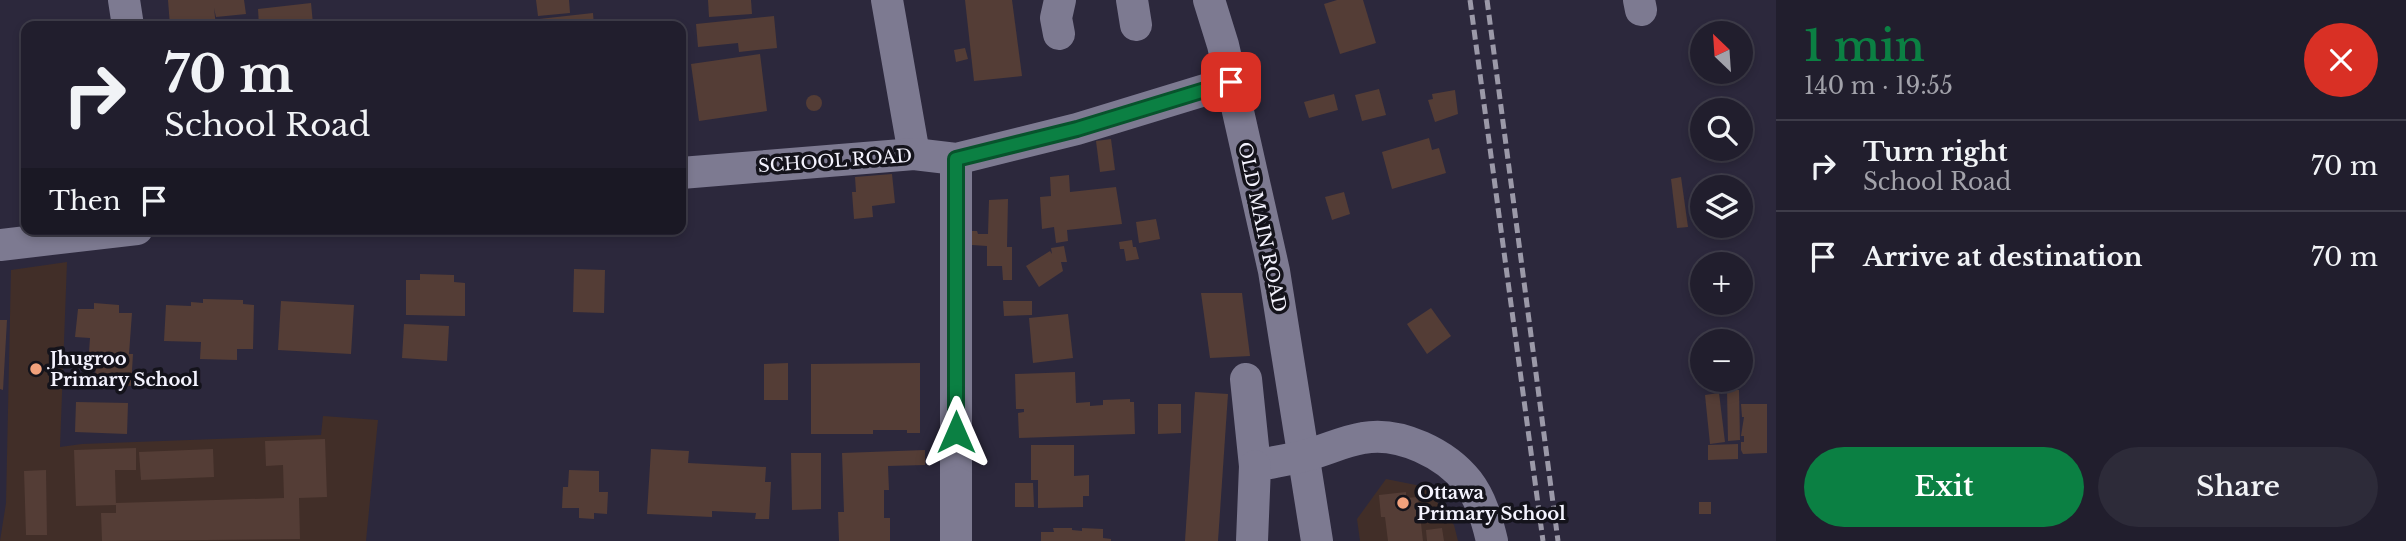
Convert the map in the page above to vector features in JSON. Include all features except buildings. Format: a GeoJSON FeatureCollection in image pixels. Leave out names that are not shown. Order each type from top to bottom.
{"type":"FeatureCollection","features":[{"type":"Feature","properties":{"kind":"street"},"geometry":{"type":"LineString","coordinates":[[124,0],[127,21]]}},
{"type":"Feature","properties":{"kind":"street"},"geometry":{"type":"LineString","coordinates":[[887,0],[914,154]]}},
{"type":"Feature","properties":{"kind":"street"},"geometry":{"type":"LineString","coordinates":[[1059,34],[1056,18],[1060,0]]}},
{"type":"Feature","properties":{"kind":"street","name":"OLD MAIN ROAD"},"geometry":{"type":"LineString","coordinates":[[1209,0],[1231,82],[1274,271],[1317,541]]}},
{"type":"Feature","properties":{"kind":"street","name":"SCHOOL ROAD"},"geometry":{"type":"LineString","coordinates":[[686,173],[914,154],[956,159],[1077,129],[1231,82]]}},
{"type":"Feature","properties":{"kind":"street"},"geometry":{"type":"LineString","coordinates":[[1194,92],[1224,111],[1242,130]]}},
{"type":"Feature","properties":{"kind":"street"},"geometry":{"type":"LineString","coordinates":[[956,159],[956,541]]}},
{"type":"Feature","properties":{"kind":"street"},"geometry":{"type":"LineString","coordinates":[[0,245],[86,235]]}},
{"type":"Feature","properties":{"kind":"street"},"geometry":{"type":"LineString","coordinates":[[1246,379],[1255,466],[1252,541]]}},
{"type":"Feature","properties":{"kind":"street"},"geometry":{"type":"LineString","coordinates":[[1255,466],[1305,456],[1365,437],[1392,439],[1421,446],[1447,462],[1468,482],[1485,514],[1492,541]]}},
{"type":"Feature","properties":{"kind":"shaded area","name":"Jhugroo Primary School"},"geometry":{"type":"Polygon","coordinates":[[[67,262],[60,447],[321,435],[323,416],[378,420],[366,541],[0,541],[6,503],[11,270],[67,262]]]}},
{"type":"Feature","properties":{"kind":"shaded area","name":"Ottawa Primary School"},"geometry":{"type":"Polygon","coordinates":[[[1386,479],[1426,487],[1454,525],[1458,541],[1360,541],[1357,519],[1386,479]]]}},
{"type":"Feature","properties":{"kind":"railway"},"geometry":{"type":"LineString","coordinates":[[1470,0],[1543,541]]}},
{"type":"Feature","properties":{"kind":"railway"},"geometry":{"type":"LineString","coordinates":[[1487,0],[1558,541]]}},
{"type":"Feature","properties":{"kind":"place","name":"Jhugroo Primary School"},"geometry":{"type":"Point","coordinates":[36,369]}},
{"type":"Feature","properties":{"kind":"place","name":"Ottawa Primary School"},"geometry":{"type":"Point","coordinates":[1403,503]}},
{"type":"Feature","properties":{"kind":"route"},"geometry":{"type":"LineString","coordinates":[[956,432],[956,159],[1077,129],[1231,82]]}}]}
